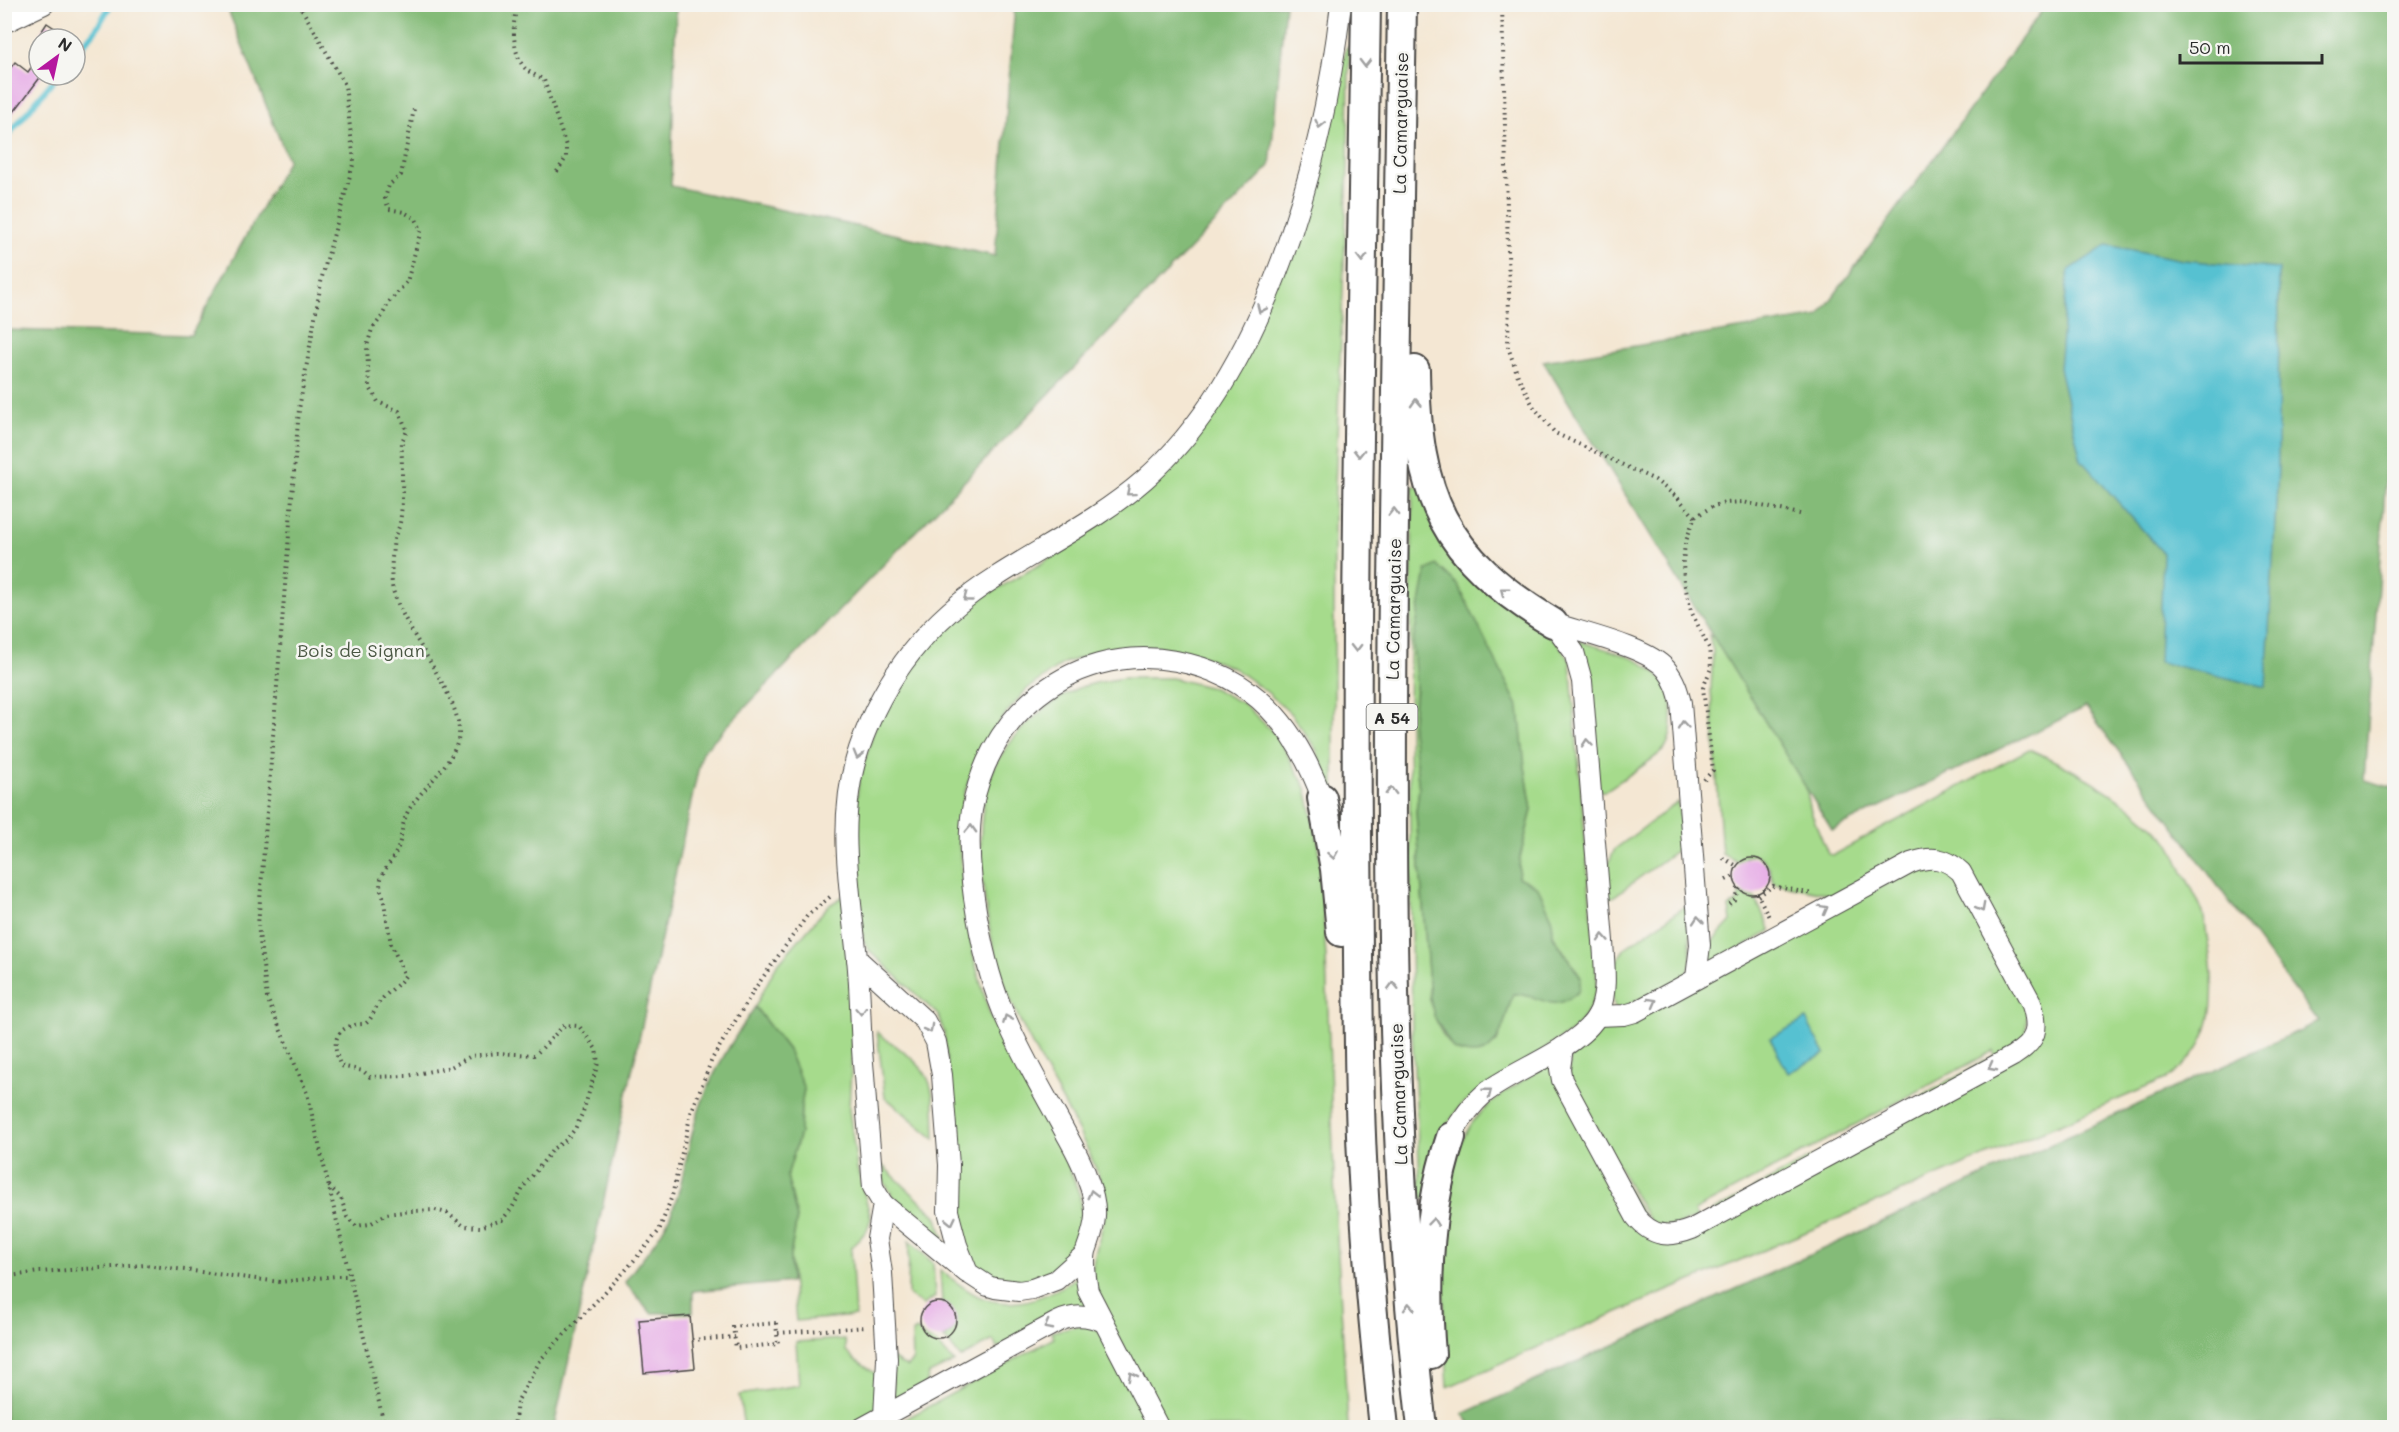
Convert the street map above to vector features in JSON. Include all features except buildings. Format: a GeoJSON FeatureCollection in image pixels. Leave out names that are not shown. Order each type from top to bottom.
{"type":"FeatureCollection","features":[{"type":"Feature","properties":{"kind":"highway","name":"La Camarguaise"},"geometry":{"type":"LineString","coordinates":[[1366,4],[1356,650],[1360,1108],[1366,1222],[1384,1428]]}},
{"type":"Feature","properties":{"kind":"highway","name":"La Camarguaise"},"geometry":{"type":"LineString","coordinates":[[1402,4],[1391,765],[1392,938],[1402,1208],[1410,1323],[1422,1428]]}},
{"type":"Feature","properties":{"kind":"highway"},"geometry":{"type":"LineString","coordinates":[[1402,4],[1413,148],[1415,405],[1423,467],[1439,512],[1470,560],[1502,590],[1553,623]]}},
{"type":"Feature","properties":{"kind":"highway"},"geometry":{"type":"LineString","coordinates":[[1322,798],[1335,869],[1360,1108]]}},
{"type":"Feature","properties":{"kind":"highway"},"geometry":{"type":"LineString","coordinates":[[1436,1428],[1430,1340],[1430,1253],[1441,1166],[1451,1137]]}},
{"type":"Feature","properties":{"kind":"street"},"geometry":{"type":"LineString","coordinates":[[8,21],[44,4]]}},
{"type":"Feature","properties":{"kind":"street"},"geometry":{"type":"LineString","coordinates":[[1086,1254],[1056,1280],[1032,1289],[1019,1291],[988,1286],[968,1273],[883,1204],[873,1187],[857,959],[848,881],[847,809],[858,752],[878,703],[905,658],[928,631],[961,601],[996,577],[1091,520],[1146,478],[1173,452],[1228,374],[1262,306],[1289,236],[1324,110],[1341,4]]}},
{"type":"Feature","properties":{"kind":"street"},"geometry":{"type":"LineString","coordinates":[[1553,623],[1648,655],[1665,668],[1676,685],[1681,704],[1700,945],[1696,978]]}},
{"type":"Feature","properties":{"kind":"street"},"geometry":{"type":"LineString","coordinates":[[1451,1137],[1460,1121],[1485,1093],[1584,1032],[1597,1016],[1603,997],[1603,941],[1582,681],[1574,652],[1553,623]]}},
{"type":"Feature","properties":{"kind":"street"},"geometry":{"type":"LineString","coordinates":[[1159,1428],[1088,1291],[1085,1275],[1086,1254],[1093,1232],[1095,1215],[1094,1198],[1084,1169],[1007,1020],[992,979],[981,935],[974,890],[972,812],[986,764],[1011,722],[1042,691],[1063,677],[1088,666],[1135,658],[1169,660],[1205,668],[1237,682],[1272,711],[1297,744],[1312,770],[1322,798]]}},
{"type":"Feature","properties":{"kind":"street"},"geometry":{"type":"LineString","coordinates":[[1563,1047],[1560,1069],[1562,1080],[1636,1217],[1651,1232],[1664,1236],[1692,1229],[2013,1056],[2028,1046],[2037,1023],[2031,1002],[1966,880],[1954,866],[1937,858],[1911,862],[1635,1012],[1624,1015],[1597,1016]]}},
{"type":"Feature","properties":{"kind":"street"},"geometry":{"type":"LineString","coordinates":[[857,959],[925,1021],[936,1042],[943,1086],[949,1166],[948,1211],[957,1245],[968,1273]]}},
{"type":"Feature","properties":{"kind":"street"},"geometry":{"type":"LineString","coordinates":[[883,1204],[877,1239],[882,1274],[887,1359],[884,1416]]}},
{"type":"Feature","properties":{"kind":"street"},"geometry":{"type":"LineString","coordinates":[[862,1428],[1057,1322],[1076,1315],[1104,1322]]}},
{"type":"Feature","properties":{"kind":"path"},"geometry":{"type":"LineString","coordinates":[[299,4],[345,85],[354,161],[322,277],[299,409],[258,925],[267,998],[307,1093],[385,1428]]}},
{"type":"Feature","properties":{"kind":"path"},"geometry":{"type":"LineString","coordinates":[[518,4],[514,31],[518,54],[525,69],[544,80],[566,146],[566,158],[556,173]]}},
{"type":"Feature","properties":{"kind":"path"},"geometry":{"type":"LineString","coordinates":[[1502,4],[1509,292],[1508,348],[1518,376],[1533,406],[1555,433],[1655,480],[1678,498],[1695,517]]}},
{"type":"Feature","properties":{"kind":"path"},"geometry":{"type":"LineString","coordinates":[[329,1186],[341,1198],[347,1217],[356,1227],[370,1224],[386,1214],[411,1211],[435,1210],[447,1213],[464,1226],[480,1227],[502,1220],[525,1185],[554,1148],[566,1140],[575,1129],[598,1063],[596,1049],[579,1026],[565,1025],[552,1036],[549,1043],[534,1055],[497,1053],[471,1056],[451,1067],[407,1076],[370,1077],[363,1071],[340,1066],[335,1054],[335,1040],[340,1031],[354,1024],[365,1024],[374,1017],[378,1005],[397,988],[405,976],[391,944],[380,890],[382,872],[398,850],[402,822],[412,804],[425,791],[450,756],[459,735],[455,707],[405,622],[392,588],[394,539],[400,525],[402,441],[407,431],[399,411],[378,402],[369,386],[367,346],[372,329],[389,302],[407,282],[421,230],[416,219],[404,212],[388,209],[385,198],[389,186],[401,175],[414,109]]}},
{"type":"Feature","properties":{"kind":"path"},"geometry":{"type":"LineString","coordinates":[[1688,790],[1710,776],[1713,770],[1703,688],[1711,668],[1709,648],[1691,610],[1684,582],[1685,544],[1695,517],[1725,502],[1743,502],[1800,514]]}},
{"type":"Feature","properties":{"kind":"path"},"geometry":{"type":"LineString","coordinates":[[1723,858],[1737,866]]}},
{"type":"Feature","properties":{"kind":"path"},"geometry":{"type":"LineString","coordinates":[[1726,880],[1734,876]]}},
{"type":"Feature","properties":{"kind":"path"},"geometry":{"type":"LineString","coordinates":[[514,1428],[517,1402],[541,1359],[580,1320],[659,1231],[672,1196],[691,1113],[712,1059],[756,987],[807,916],[848,881]]}},
{"type":"Feature","properties":{"kind":"path"},"geometry":{"type":"LineString","coordinates":[[1779,934],[1758,894],[1773,886],[1821,896],[1828,907]]}},
{"type":"Feature","properties":{"kind":"path"},"geometry":{"type":"LineString","coordinates":[[1729,904],[1735,899],[1738,888]]}},
{"type":"Feature","properties":{"kind":"path"},"geometry":{"type":"LineString","coordinates":[[4,1277],[39,1272],[145,1265],[280,1282],[350,1276]]}},
{"type":"Feature","properties":{"kind":"path"},"geometry":{"type":"LineString","coordinates":[[776,1323],[778,1344],[736,1348],[735,1337],[734,1328],[776,1323]]}},
{"type":"Feature","properties":{"kind":"path"},"geometry":{"type":"LineString","coordinates":[[778,1333],[885,1325]]}},
{"type":"Feature","properties":{"kind":"path"},"geometry":{"type":"LineString","coordinates":[[692,1340],[735,1337]]}},
{"type":"Feature","properties":{"kind":"green space","name":"Bois de Signan"},"geometry":{"type":"Polygon","coordinates":[[[226,5],[676,5],[671,186],[995,256],[1015,5],[1285,5],[1270,166],[702,752],[554,1427],[5,1427],[5,330],[191,335],[288,160],[226,5]]]}},
{"type":"Feature","properties":{"kind":"green space"},"geometry":{"type":"Polygon","coordinates":[[[2046,5],[2394,5],[2394,364],[2364,780],[2394,788],[2394,1427],[1473,1428],[1463,1414],[2318,1022],[2086,707],[1832,830],[1543,361],[1819,316],[2046,5]]]}},
{"type":"Feature","properties":{"kind":"green space"},"geometry":{"type":"Polygon","coordinates":[[[1349,47],[1348,165],[1334,510],[1334,796],[1316,749],[1291,714],[1267,692],[1235,669],[1201,655],[1154,646],[1101,651],[1064,663],[1027,689],[981,747],[964,794],[959,843],[964,897],[974,959],[991,1019],[1067,1162],[1080,1196],[1081,1217],[1077,1243],[1059,1266],[1037,1282],[1012,1285],[979,1271],[964,1245],[944,1032],[938,1015],[869,950],[863,939],[855,814],[859,780],[877,720],[920,653],[976,601],[1039,565],[1095,528],[1225,396],[1325,144],[1346,48],[1349,47]]]}},
{"type":"Feature","properties":{"kind":"green space"},"geometry":{"type":"Polygon","coordinates":[[[1413,486],[1418,486],[1541,628],[1559,644],[1570,661],[1597,980],[1596,991],[1589,1010],[1574,1030],[1463,1103],[1446,1126],[1426,1198],[1421,1198],[1412,1030],[1409,718],[1413,486]],[[1426,570],[1412,729],[1419,789],[1416,812],[1430,999],[1444,1037],[1449,1044],[1462,1053],[1497,1042],[1513,994],[1528,994],[1538,998],[1581,978],[1553,935],[1552,918],[1518,877],[1520,857],[1532,810],[1525,767],[1477,627],[1458,585],[1426,570]]]}},
{"type":"Feature","properties":{"kind":"green space"},"geometry":{"type":"Polygon","coordinates":[[[1437,565],[1458,585],[1519,708],[1532,810],[1520,857],[1518,877],[1538,887],[1552,918],[1553,936],[1581,978],[1578,992],[1561,1002],[1547,1002],[1513,994],[1496,1041],[1489,1049],[1480,1053],[1468,1054],[1453,1049],[1434,1016],[1430,999],[1416,812],[1419,789],[1412,729],[1416,688],[1413,643],[1426,571],[1437,565]]]}},
{"type":"Feature","properties":{"kind":"green space"},"geometry":{"type":"Polygon","coordinates":[[[1709,635],[1733,648],[1793,723],[1811,812],[1828,854],[1833,855],[2029,749],[2084,777],[2136,812],[2169,843],[2203,913],[2213,987],[2209,1022],[2195,1053],[2166,1079],[1599,1320],[1448,1387],[1444,1325],[1444,1247],[1452,1172],[1462,1142],[1484,1109],[1554,1061],[1658,1242],[2041,1030],[1946,856],[1828,900],[1824,893],[1773,883],[1766,863],[1757,856],[1751,855],[1738,862],[1722,854],[1711,690],[1713,650],[1709,635]]]}},
{"type":"Feature","properties":{"kind":"green space"},"geometry":{"type":"Polygon","coordinates":[[[1579,641],[1642,663],[1655,672],[1665,684],[1671,698],[1671,729],[1665,748],[1605,791],[1598,791],[1579,641]]]}},
{"type":"Feature","properties":{"kind":"green space"},"geometry":{"type":"Polygon","coordinates":[[[1123,678],[1172,678],[1213,688],[1244,704],[1277,736],[1306,788],[1319,846],[1326,958],[1335,1204],[1348,1426],[1345,1427],[1166,1427],[1094,1291],[1093,1264],[1105,1211],[1102,1184],[1081,1137],[1020,1022],[1001,974],[983,887],[981,827],[985,800],[997,762],[1025,726],[1049,705],[1074,690],[1123,678]]]}},
{"type":"Feature","properties":{"kind":"green space"},"geometry":{"type":"Polygon","coordinates":[[[1678,802],[1683,838],[1677,850],[1613,897],[1606,897],[1608,866],[1615,849],[1678,802]]]}},
{"type":"Feature","properties":{"kind":"green space"},"geometry":{"type":"Polygon","coordinates":[[[1936,865],[1959,880],[2027,1011],[2026,1034],[1997,1058],[1993,1051],[1694,1211],[1697,1218],[1674,1225],[1650,1222],[1568,1077],[1571,1055],[1579,1046],[1613,1022],[1915,869],[1936,865]]]}},
{"type":"Feature","properties":{"kind":"green space"},"geometry":{"type":"Polygon","coordinates":[[[1740,893],[1755,898],[1771,931],[1705,968],[1709,945],[1731,921],[1729,907],[1737,902],[1740,893]]]}},
{"type":"Feature","properties":{"kind":"green space"},"geometry":{"type":"Polygon","coordinates":[[[845,895],[853,1032],[849,1109],[857,1168],[871,1218],[867,1230],[851,1249],[855,1316],[796,1321],[790,1256],[797,1218],[787,1176],[800,1133],[804,1089],[788,1050],[755,1007],[776,966],[828,906],[845,895]]]}},
{"type":"Feature","properties":{"kind":"green space"},"geometry":{"type":"Polygon","coordinates":[[[1686,906],[1689,913],[1691,963],[1685,977],[1616,1011],[1612,995],[1612,978],[1620,955],[1625,948],[1686,906]]]}},
{"type":"Feature","properties":{"kind":"green space"},"geometry":{"type":"Polygon","coordinates":[[[755,1007],[788,1050],[804,1089],[800,1133],[787,1176],[797,1218],[790,1256],[791,1282],[693,1291],[693,1313],[651,1313],[625,1282],[660,1235],[669,1218],[678,1193],[702,1101],[722,1060],[755,1007]]]}},
{"type":"Feature","properties":{"kind":"green space"},"geometry":{"type":"Polygon","coordinates":[[[877,1032],[912,1059],[928,1079],[933,1101],[935,1139],[885,1097],[877,1032]]]}},
{"type":"Feature","properties":{"kind":"green space"},"geometry":{"type":"Polygon","coordinates":[[[883,1166],[936,1216],[945,1241],[893,1196],[884,1182],[883,1166]]]}},
{"type":"Feature","properties":{"kind":"green space"},"geometry":{"type":"Polygon","coordinates":[[[909,1241],[933,1263],[935,1297],[923,1305],[908,1295],[909,1241]]]}},
{"type":"Feature","properties":{"kind":"green space"},"geometry":{"type":"Polygon","coordinates":[[[940,1270],[977,1296],[996,1302],[1009,1303],[1034,1299],[1058,1289],[1080,1275],[1090,1311],[997,1348],[993,1340],[961,1358],[944,1338],[953,1330],[956,1320],[952,1309],[942,1302],[940,1270]]]}},
{"type":"Feature","properties":{"kind":"green space"},"geometry":{"type":"Polygon","coordinates":[[[1086,1323],[1103,1333],[1152,1428],[889,1428],[1054,1338],[1051,1332],[1086,1323]]]}},
{"type":"Feature","properties":{"kind":"green space"},"geometry":{"type":"Polygon","coordinates":[[[917,1330],[924,1337],[936,1343],[954,1362],[929,1374],[926,1385],[893,1403],[892,1358],[907,1367],[913,1359],[912,1333],[917,1330]]]}},
{"type":"Feature","properties":{"kind":"green space"},"geometry":{"type":"Polygon","coordinates":[[[845,1339],[846,1351],[855,1360],[881,1377],[877,1408],[869,1416],[852,1427],[744,1427],[739,1395],[799,1385],[796,1342],[845,1339]]]}},
{"type":"Feature","properties":{"kind":"water"},"geometry":{"type":"Polygon","coordinates":[[[2107,245],[2183,260],[2279,269],[2278,469],[2266,687],[2159,662],[2163,553],[2081,460],[2059,368],[2068,271],[2107,245]]]}},
{"type":"Feature","properties":{"kind":"water"},"geometry":{"type":"Polygon","coordinates":[[[1806,1019],[1825,1054],[1788,1073],[1770,1038],[1806,1019]]]}},
{"type":"Feature","properties":{"kind":"waterway"},"geometry":{"type":"LineString","coordinates":[[87,40],[111,4]]}},
{"type":"Feature","properties":{"kind":"waterway"},"geometry":{"type":"LineString","coordinates":[[4,140],[48,87]]}}]}
